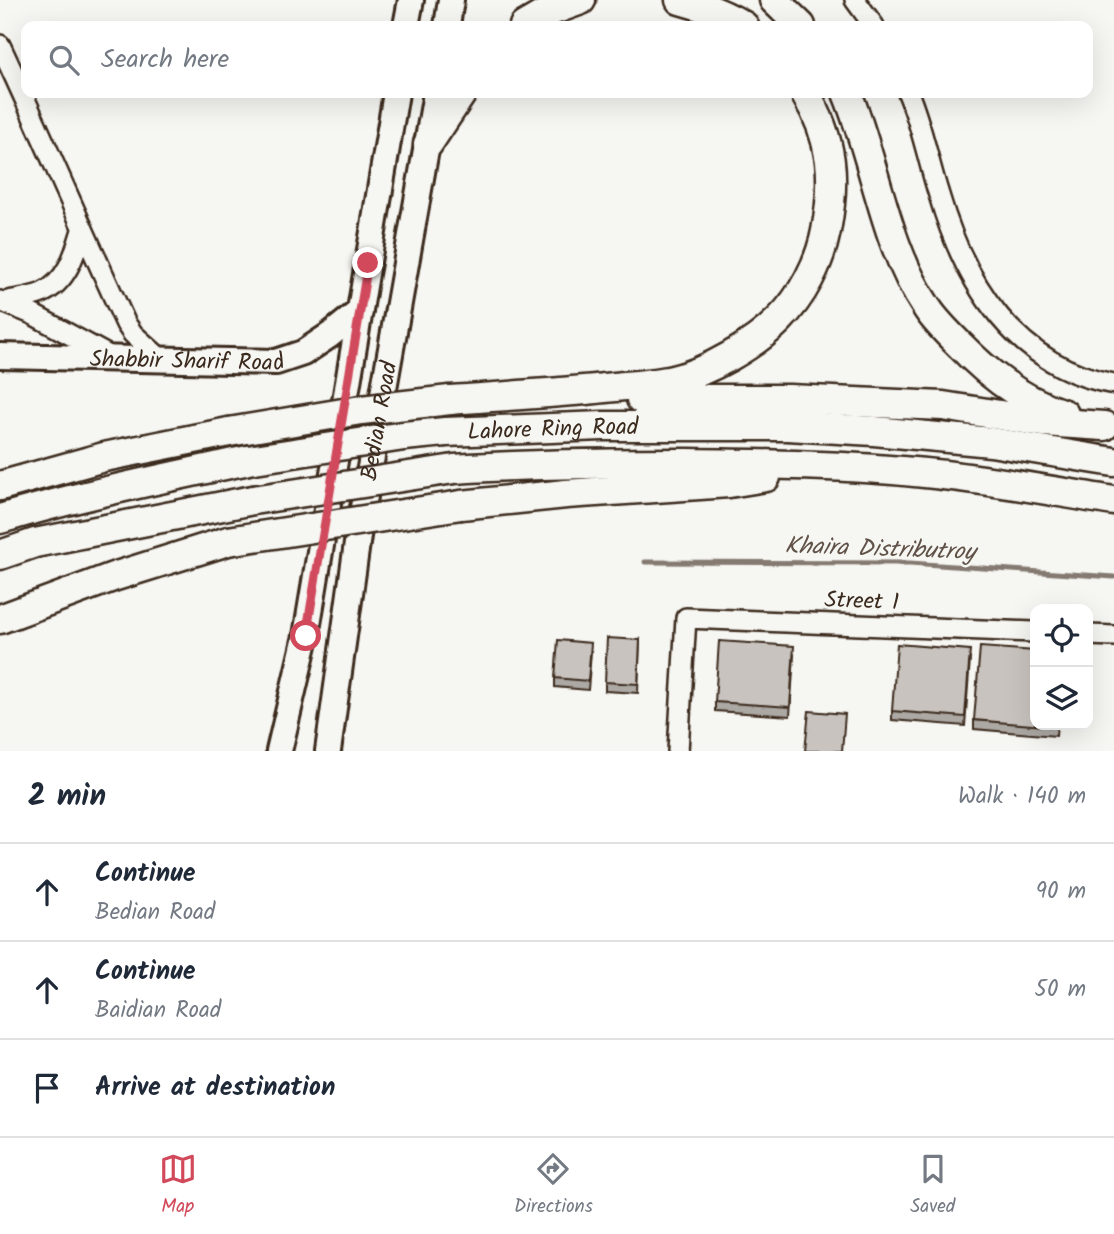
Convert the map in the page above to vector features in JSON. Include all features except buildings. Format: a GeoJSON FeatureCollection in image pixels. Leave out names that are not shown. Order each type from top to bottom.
{"type":"FeatureCollection","features":[{"type":"Feature","properties":{"kind":"highway"},"geometry":{"type":"LineString","coordinates":[[533,21],[548,12],[581,0]]}},
{"type":"Feature","properties":{"kind":"highway"},"geometry":{"type":"LineString","coordinates":[[680,0],[700,5],[736,21]]}},
{"type":"Feature","properties":{"kind":"highway"},"geometry":{"type":"LineString","coordinates":[[774,0],[796,21]]}},
{"type":"Feature","properties":{"kind":"highway"},"geometry":{"type":"LineString","coordinates":[[428,144],[459,98]]}},
{"type":"Feature","properties":{"kind":"highway"},"geometry":{"type":"LineString","coordinates":[[0,486],[104,457],[229,432],[362,410],[450,400],[562,393],[673,380],[702,371],[733,355],[778,320],[796,300],[823,245],[832,182],[828,146],[817,113],[807,98]]}},
{"type":"Feature","properties":{"kind":"highway"},"geometry":{"type":"LineString","coordinates":[[849,98],[863,135],[896,246],[910,280],[928,310],[985,369],[1015,392],[1045,409],[1109,427]]}},
{"type":"Feature","properties":{"kind":"highway"},"geometry":{"type":"LineString","coordinates":[[562,393],[649,399],[789,399],[943,406],[1043,422],[1109,427]]}},
{"type":"Feature","properties":{"kind":"highway","name":"Lahore Ring Road"},"geometry":{"type":"LineString","coordinates":[[0,519],[179,474],[248,460],[445,432],[603,426],[788,426],[991,442],[1114,462]]}},
{"type":"Feature","properties":{"kind":"highway","name":"Lahore Ring Road"},"geometry":{"type":"LineString","coordinates":[[0,555],[35,543],[253,500],[454,470],[502,466],[613,463],[835,466],[929,473],[1114,501]]}},
{"type":"Feature","properties":{"kind":"highway"},"geometry":{"type":"LineString","coordinates":[[0,619],[113,577],[229,541],[461,505],[578,493],[729,483],[835,466]]}},
{"type":"Feature","properties":{"kind":"main road"},"geometry":{"type":"LineString","coordinates":[[408,21],[411,0]]}},
{"type":"Feature","properties":{"kind":"main road"},"geometry":{"type":"LineString","coordinates":[[448,21],[452,0]]}},
{"type":"Feature","properties":{"kind":"main road","name":"Bedian Road"},"geometry":{"type":"LineString","coordinates":[[279,751],[306,636],[395,98]]}},
{"type":"Feature","properties":{"kind":"main road","name":"Bedian Road"},"geometry":{"type":"LineString","coordinates":[[328,751],[358,536],[435,98]]}},
{"type":"Feature","properties":{"kind":"main road","name":"Shabbir Sharif Road"},"geometry":{"type":"LineString","coordinates":[[0,356],[276,362],[303,353],[360,311]]}},
{"type":"Feature","properties":{"kind":"street"},"geometry":{"type":"LineString","coordinates":[[855,0],[870,21]]}},
{"type":"Feature","properties":{"kind":"street"},"geometry":{"type":"LineString","coordinates":[[0,45],[21,90]]}},
{"type":"Feature","properties":{"kind":"street"},"geometry":{"type":"LineString","coordinates":[[25,98],[126,324],[133,334],[162,359]]}},
{"type":"Feature","properties":{"kind":"street"},"geometry":{"type":"LineString","coordinates":[[910,98],[952,236],[983,297],[1011,331],[1042,357],[1095,381],[1114,384]]}},
{"type":"Feature","properties":{"kind":"street"},"geometry":{"type":"LineString","coordinates":[[2,301],[34,296],[45,292],[56,283],[72,262],[82,229]]}},
{"type":"Feature","properties":{"kind":"street"},"geometry":{"type":"LineString","coordinates":[[2,301],[114,358]]}},
{"type":"Feature","properties":{"kind":"street","name":"Street 1"},"geometry":{"type":"LineString","coordinates":[[678,751],[687,618],[1030,632]]}},
{"type":"Feature","properties":{"kind":"street"},"geometry":{"type":"LineString","coordinates":[[1093,635],[1114,636]]}},
{"type":"Feature","properties":{"kind":"waterway","name":"Khaira Distributroy"},"geometry":{"type":"LineString","coordinates":[[645,562],[910,563],[1114,577]]}},
{"type":"Feature","properties":{"kind":"route"},"geometry":{"type":"LineString","coordinates":[[306,636],[368,263]]}}]}
